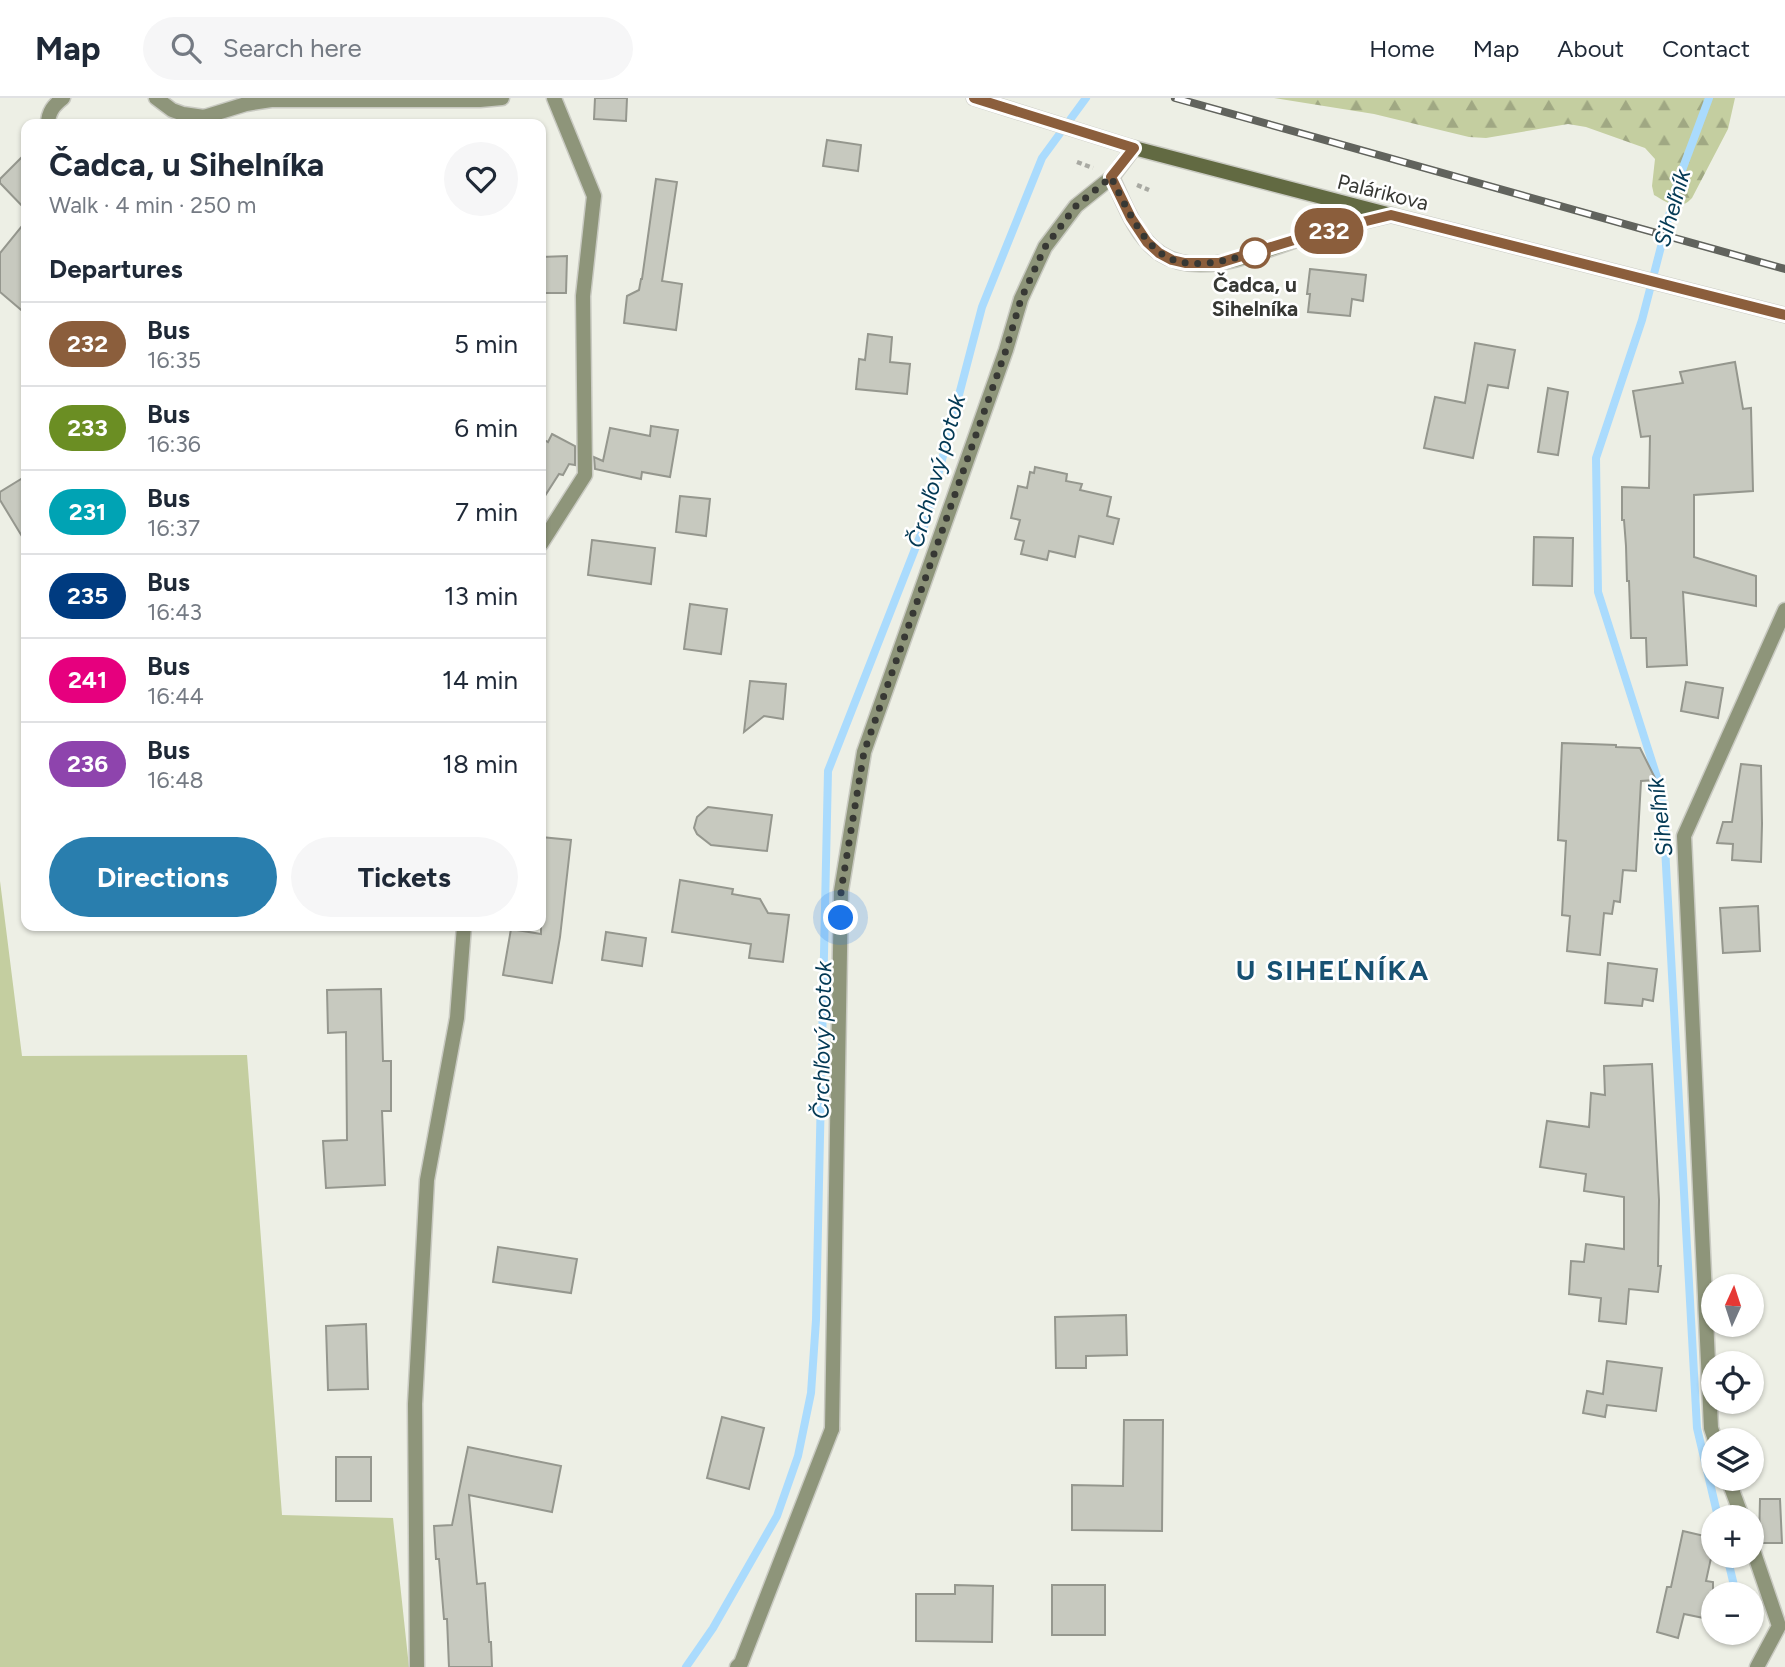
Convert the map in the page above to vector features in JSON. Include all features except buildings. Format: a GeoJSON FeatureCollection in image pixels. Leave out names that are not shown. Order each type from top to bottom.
{"type":"FeatureCollection","features":[{"type":"Feature","properties":{"kind":"main road","name":"Palárikova"},"geometry":{"type":"LineString","coordinates":[[974,98],[1134,148],[1785,315]]}},
{"type":"Feature","properties":{"kind":"street"},"geometry":{"type":"LineString","coordinates":[[48,119],[55,104],[63,98]]}},
{"type":"Feature","properties":{"kind":"street"},"geometry":{"type":"LineString","coordinates":[[156,98],[172,110],[198,119]]}},
{"type":"Feature","properties":{"kind":"street"},"geometry":{"type":"LineString","coordinates":[[209,119],[246,104],[271,100],[502,98]]}},
{"type":"Feature","properties":{"kind":"street"},"geometry":{"type":"LineString","coordinates":[[546,536],[585,475],[583,296],[594,196],[554,98]]}},
{"type":"Feature","properties":{"kind":"street"},"geometry":{"type":"LineString","coordinates":[[168,119],[172,110]]}},
{"type":"Feature","properties":{"kind":"street"},"geometry":{"type":"LineString","coordinates":[[737,1667],[741,1663],[832,1429],[841,891],[864,752],[1006,350],[1021,299],[1045,247],[1076,206],[1111,177],[1134,148]]}},
{"type":"Feature","properties":{"kind":"street"},"geometry":{"type":"LineString","coordinates":[[1111,177],[1131,218],[1147,242],[1159,253],[1185,263],[1219,263],[1317,233],[1391,215]]}},
{"type":"Feature","properties":{"kind":"street"},"geometry":{"type":"LineString","coordinates":[[1711,1428],[1684,836],[1785,610]]}},
{"type":"Feature","properties":{"kind":"street"},"geometry":{"type":"LineString","coordinates":[[417,1667],[415,1404],[427,1180],[457,1018],[464,931]]}},
{"type":"Feature","properties":{"kind":"street"},"geometry":{"type":"LineString","coordinates":[[1757,1667],[1779,1626],[1759,1568]]}},
{"type":"Feature","properties":{"kind":"green space"},"geometry":{"type":"Polygon","coordinates":[[[1274,98],[1735,98],[1728,129],[1692,198],[1683,205],[1678,205],[1654,195],[1652,186],[1655,159],[1645,148],[1586,127],[1568,124],[1486,138],[1469,137],[1374,114],[1274,98]]]}},
{"type":"Feature","properties":{"kind":"green space"},"geometry":{"type":"Polygon","coordinates":[[[0,881],[22,1056],[247,1055],[282,1515],[393,1518],[409,1667],[0,1667],[0,881]]]}},
{"type":"Feature","properties":{"kind":"waterway","name":"Črchľový potok"},"geometry":{"type":"LineString","coordinates":[[686,1667],[713,1628],[777,1516],[798,1456],[811,1393],[816,1320],[828,771],[926,521],[982,307],[1042,158],[1086,98]]}},
{"type":"Feature","properties":{"kind":"waterway","name":"Siheľník"},"geometry":{"type":"LineString","coordinates":[[1709,98],[1678,181],[1642,320],[1596,458],[1598,592],[1662,793],[1697,1428],[1715,1505]]}},
{"type":"Feature","properties":{"kind":"waterway","name":"Siheľník"},"geometry":{"type":"LineString","coordinates":[[1730,1568],[1733,1582]]}},
{"type":"Feature","properties":{"kind":"railway"},"geometry":{"type":"LineString","coordinates":[[1175,98],[1785,269]]}},
{"type":"Feature","properties":{"kind":"bus line","name":"232"},"geometry":{"type":"LineString","coordinates":[[974,98],[1134,148],[1111,177],[1131,218],[1147,242],[1172,260],[1197,264],[1219,263],[1317,233],[1391,215],[1785,315]]}},
{"type":"Feature","properties":{"kind":"place","name":"Čadca, u Sihelníka"},"geometry":{"type":"Point","coordinates":[1255,253]}},
{"type":"Feature","properties":{"kind":"district","name":"U SIHEĽNÍKA"},"geometry":{"type":"Point","coordinates":[1333,970]}},
{"type":"Feature","properties":{"kind":"route"},"geometry":{"type":"LineString","coordinates":[[841,918],[841,891],[864,752],[1006,350],[1021,299],[1045,247],[1076,206],[1111,177],[1131,218],[1147,242],[1172,260],[1197,264],[1219,263],[1257,252],[1255,253]]}}]}
